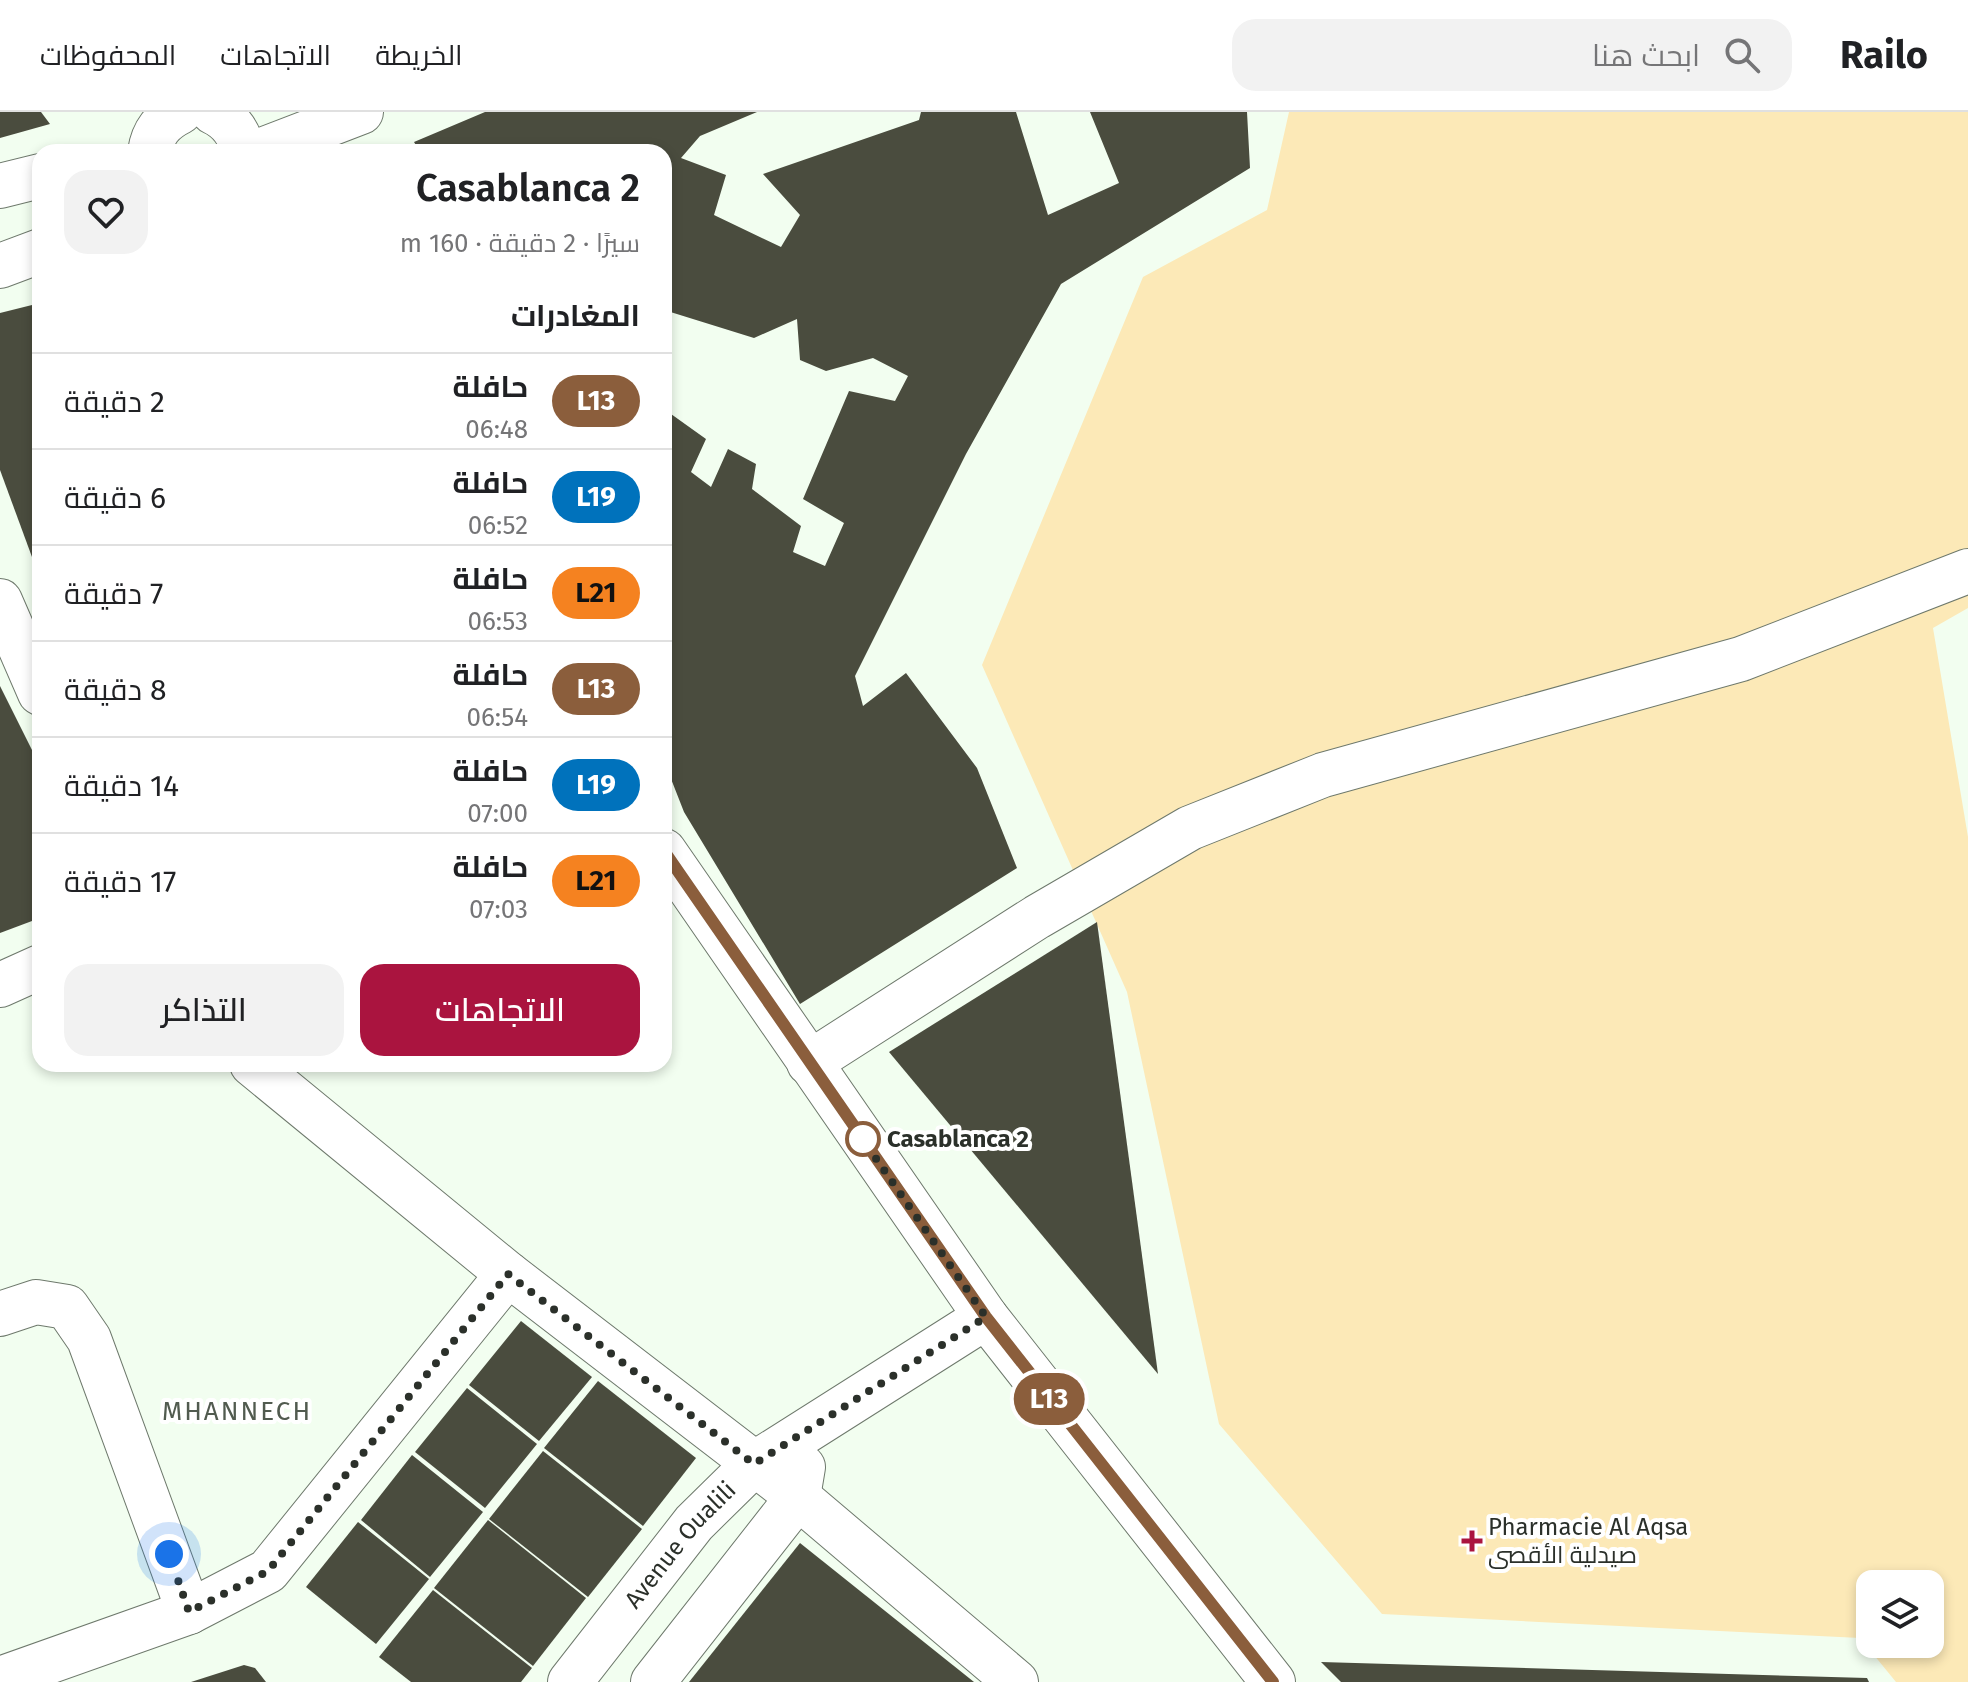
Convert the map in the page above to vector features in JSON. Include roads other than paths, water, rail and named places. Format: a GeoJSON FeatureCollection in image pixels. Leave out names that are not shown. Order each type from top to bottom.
{"type":"FeatureCollection","features":[{"type":"Feature","properties":{"kind":"street"},"geometry":{"type":"LineString","coordinates":[[238,130],[361,112]]}},
{"type":"Feature","properties":{"kind":"street"},"geometry":{"type":"LineString","coordinates":[[0,186],[32,178]]}},
{"type":"Feature","properties":{"kind":"street"},"geometry":{"type":"LineString","coordinates":[[0,266],[32,254]]}},
{"type":"Feature","properties":{"kind":"street"},"geometry":{"type":"LineString","coordinates":[[809,1063],[1037,917],[1190,828],[1323,775],[1741,659],[1968,571]]}},
{"type":"Feature","properties":{"kind":"street"},"geometry":{"type":"LineString","coordinates":[[1,604],[32,675]]}},
{"type":"Feature","properties":{"kind":"street"},"geometry":{"type":"LineString","coordinates":[[672,863],[986,1317],[1273,1682]]}},
{"type":"Feature","properties":{"kind":"street"},"geometry":{"type":"LineString","coordinates":[[0,985],[32,971]]}},
{"type":"Feature","properties":{"kind":"street"},"geometry":{"type":"LineString","coordinates":[[262,1072],[508,1274],[798,1497],[1014,1681]]}},
{"type":"Feature","properties":{"kind":"street"},"geometry":{"type":"LineString","coordinates":[[0,1679],[189,1612],[268,1571],[508,1274]]}},
{"type":"Feature","properties":{"kind":"street"},"geometry":{"type":"LineString","coordinates":[[0,1314],[36,1302],[67,1307],[89,1339],[189,1612]]}},
{"type":"Feature","properties":{"kind":"street","name":"Avenue Oualili"},"geometry":{"type":"LineString","coordinates":[[570,1682],[694,1523],[754,1464],[986,1317]]}},
{"type":"Feature","properties":{"kind":"street"},"geometry":{"type":"LineString","coordinates":[[653,1682],[798,1497],[809,1429]]}},
{"type":"Feature","properties":{"kind":"place","name":"Casablanca 2"},"geometry":{"type":"Point","coordinates":[863,1139]}},
{"type":"Feature","properties":{"kind":"place","name":"Pharmacie Al Aqsa صيدلية الأقصى"},"geometry":{"type":"Point","coordinates":[1472,1541]}},
{"type":"Feature","properties":{"kind":"district","name":"MHANNECH"},"geometry":{"type":"Point","coordinates":[237,1411]}}]}
